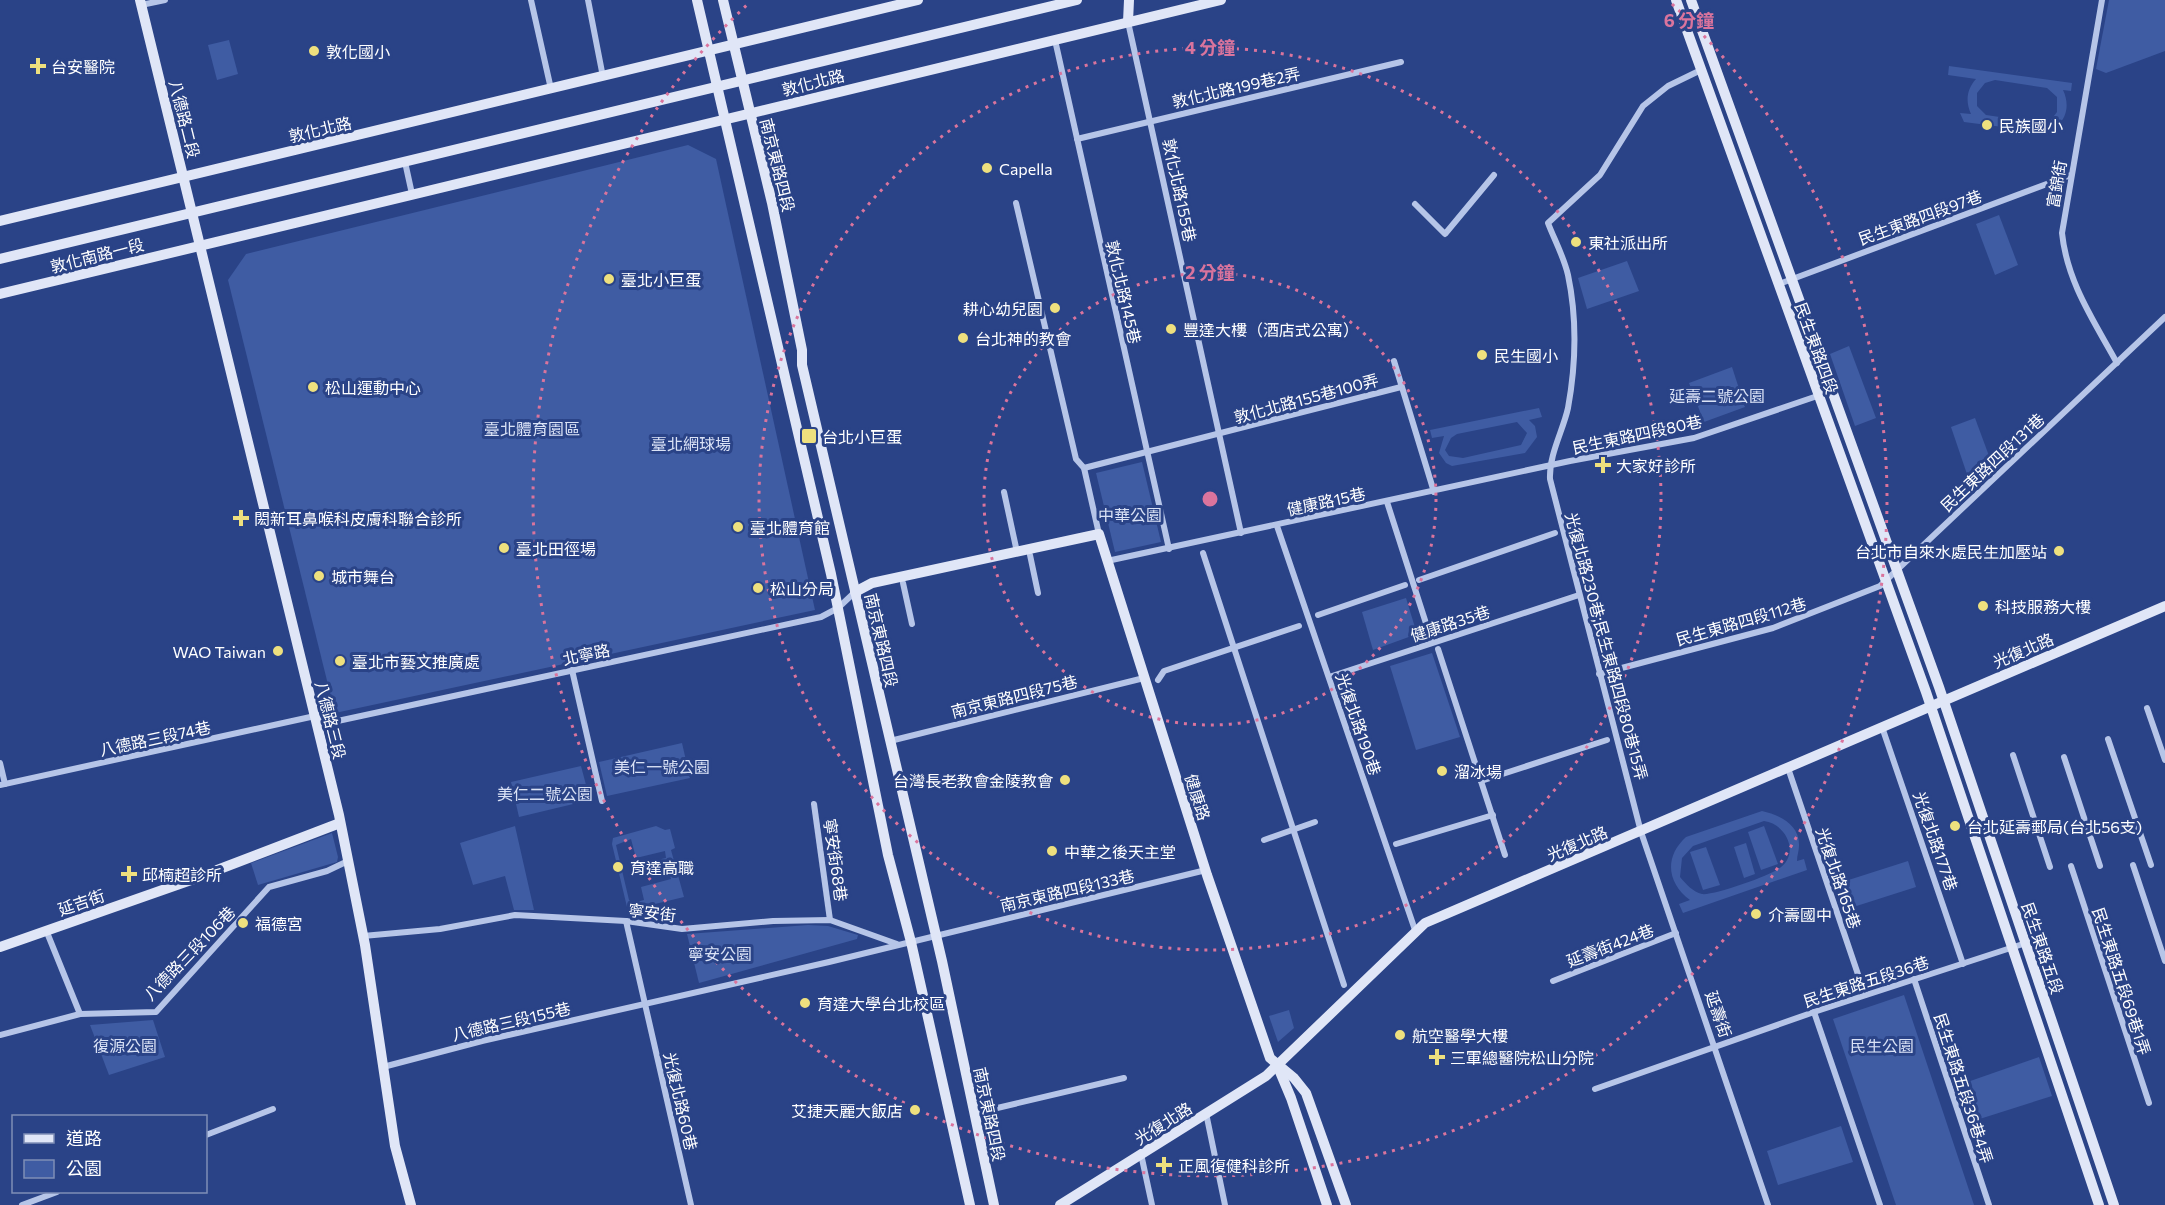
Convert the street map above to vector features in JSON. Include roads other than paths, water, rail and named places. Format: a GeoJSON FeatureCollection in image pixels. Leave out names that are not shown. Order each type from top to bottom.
{"type":"FeatureCollection","features":[{"type":"Feature","properties":{"kind":"street"},"geometry":{"type":"LineString","coordinates":[[141,3],[165,0]]}},
{"type":"Feature","properties":{"kind":"street"},"geometry":{"type":"LineString","coordinates":[[531,0],[551,89]]}},
{"type":"Feature","properties":{"kind":"street"},"geometry":{"type":"LineString","coordinates":[[588,0],[603,77]]}},
{"type":"Feature","properties":{"kind":"street"},"geometry":{"type":"LineString","coordinates":[[697,0],[711,51],[838,608],[888,855],[912,942],[970,1205]]}},
{"type":"Feature","properties":{"kind":"street","name":"南京東路四段"},"geometry":{"type":"LineString","coordinates":[[723,0],[788,278],[802,350],[802,366],[976,1113],[994,1205]]}},
{"type":"Feature","properties":{"kind":"street","name":"敦化北路"},"geometry":{"type":"LineString","coordinates":[[184,177],[918,0]]}},
{"type":"Feature","properties":{"kind":"street","name":"敦化北路"},"geometry":{"type":"LineString","coordinates":[[193,213],[1077,0]]}},
{"type":"Feature","properties":{"kind":"street"},"geometry":{"type":"LineString","coordinates":[[1128,22],[1129,0]]}},
{"type":"Feature","properties":{"kind":"street","name":"敦化北路"},"geometry":{"type":"LineString","coordinates":[[201,245],[1221,0]]}},
{"type":"Feature","properties":{"kind":"street","name":"民生東路四段"},"geometry":{"type":"LineString","coordinates":[[1676,0],[1931,706]]}},
{"type":"Feature","properties":{"kind":"street","name":"民生東路四段"},"geometry":{"type":"LineString","coordinates":[[1691,0],[1943,700]]}},
{"type":"Feature","properties":{"kind":"street","name":"富錦街"},"geometry":{"type":"LineString","coordinates":[[2102,0],[2062,233],[2068,268],[2076,288],[2117,363]]}},
{"type":"Feature","properties":{"kind":"street","name":"八德路二段"},"geometry":{"type":"LineString","coordinates":[[141,3],[201,245]]}},
{"type":"Feature","properties":{"kind":"street","name":"敦化北路155巷"},"geometry":{"type":"LineString","coordinates":[[1128,22],[1241,534]]}},
{"type":"Feature","properties":{"kind":"street","name":"敦化北路145巷"},"geometry":{"type":"LineString","coordinates":[[1055,40],[1169,549]]}},
{"type":"Feature","properties":{"kind":"street","name":"敦化北路199巷2弄"},"geometry":{"type":"LineString","coordinates":[[1077,140],[1401,62]]}},
{"type":"Feature","properties":{"kind":"street"},"geometry":{"type":"LineString","coordinates":[[1550,466],[1567,410],[1575,326],[1567,273],[1548,223],[1600,175],[1643,106],[1668,86],[1701,70]]}},
{"type":"Feature","properties":{"kind":"street"},"geometry":{"type":"LineString","coordinates":[[405,162],[412,194]]}},
{"type":"Feature","properties":{"kind":"street"},"geometry":{"type":"LineString","coordinates":[[1415,204],[1445,234],[1494,175]]}},
{"type":"Feature","properties":{"kind":"street","name":"民生東路四段97巷"},"geometry":{"type":"LineString","coordinates":[[1779,284],[2071,175]]}},
{"type":"Feature","properties":{"kind":"street"},"geometry":{"type":"LineString","coordinates":[[0,221],[184,177]]}},
{"type":"Feature","properties":{"kind":"street","name":"健康路"},"geometry":{"type":"LineString","coordinates":[[1016,203],[1076,459],[1084,468],[1107,561],[1206,870],[1270,1058],[1294,1078],[1306,1093],[1346,1205]]}},
{"type":"Feature","properties":{"kind":"street","name":"敦化南路一段"},"geometry":{"type":"LineString","coordinates":[[0,259],[193,213]]}},
{"type":"Feature","properties":{"kind":"street","name":"敦化南路一段"},"geometry":{"type":"LineString","coordinates":[[0,294],[201,245]]}},
{"type":"Feature","properties":{"kind":"street","name":"八德路三段"},"geometry":{"type":"LineString","coordinates":[[201,245],[340,823],[363,936],[395,1146],[411,1205]]}},
{"type":"Feature","properties":{"kind":"street","name":"民生東路四段131巷"},"geometry":{"type":"LineString","coordinates":[[1886,581],[2165,317]]}},
{"type":"Feature","properties":{"kind":"street"},"geometry":{"type":"LineString","coordinates":[[1394,361],[1434,492]]}},
{"type":"Feature","properties":{"kind":"street","name":"敦化北路155巷100弄"},"geometry":{"type":"LineString","coordinates":[[1219,435],[1401,387]]}},
{"type":"Feature","properties":{"kind":"street","name":"民生東路四段80巷"},"geometry":{"type":"LineString","coordinates":[[1550,466],[1694,438],[1832,390]]}},
{"type":"Feature","properties":{"kind":"street"},"geometry":{"type":"LineString","coordinates":[[1084,468],[1219,435]]}},
{"type":"Feature","properties":{"kind":"street","name":"健康路15巷"},"geometry":{"type":"LineString","coordinates":[[1107,561],[1550,466]]}},
{"type":"Feature","properties":{"kind":"street","name":"光復北路230巷;民生東路四段80巷15弄"},"geometry":{"type":"LineString","coordinates":[[1550,466],[1550,479],[1641,832]]}},
{"type":"Feature","properties":{"kind":"street"},"geometry":{"type":"LineString","coordinates":[[1004,492],[1017,552]]}},
{"type":"Feature","properties":{"kind":"street"},"geometry":{"type":"LineString","coordinates":[[1387,502],[1432,642]]}},
{"type":"Feature","properties":{"kind":"street","name":"光復北路190巷"},"geometry":{"type":"LineString","coordinates":[[1277,526],[1416,930]]}},
{"type":"Feature","properties":{"kind":"street"},"geometry":{"type":"LineString","coordinates":[[1419,580],[1555,533]]}},
{"type":"Feature","properties":{"kind":"street"},"geometry":{"type":"LineString","coordinates":[[855,592],[872,584],[1099,534]]}},
{"type":"Feature","properties":{"kind":"street"},"geometry":{"type":"LineString","coordinates":[[1203,552],[1344,985]]}},
{"type":"Feature","properties":{"kind":"street"},"geometry":{"type":"LineString","coordinates":[[1030,555],[1038,593]]}},
{"type":"Feature","properties":{"kind":"street","name":"民生東路四段112巷"},"geometry":{"type":"LineString","coordinates":[[1599,674],[1773,628],[1826,609],[1880,586],[1886,581]]}},
{"type":"Feature","properties":{"kind":"street"},"geometry":{"type":"LineString","coordinates":[[903,583],[912,624]]}},
{"type":"Feature","properties":{"kind":"street"},"geometry":{"type":"LineString","coordinates":[[1318,615],[1405,585]]}},
{"type":"Feature","properties":{"kind":"street","name":"北寧路"},"geometry":{"type":"LineString","coordinates":[[315,716],[333,722],[821,617],[838,608],[855,592]]}},
{"type":"Feature","properties":{"kind":"street","name":"健康路35巷"},"geometry":{"type":"LineString","coordinates":[[1329,677],[1579,595]]}},
{"type":"Feature","properties":{"kind":"street","name":"光復北路"},"geometry":{"type":"LineString","coordinates":[[1060,1205],[1078,1199],[1141,1154],[1278,1066],[1416,930],[1425,924],[2165,606]]}},
{"type":"Feature","properties":{"kind":"street"},"geometry":{"type":"LineString","coordinates":[[1158,680],[1164,671],[1299,626]]}},
{"type":"Feature","properties":{"kind":"street"},"geometry":{"type":"LineString","coordinates":[[1438,649],[1504,855]]}},
{"type":"Feature","properties":{"kind":"street"},"geometry":{"type":"LineString","coordinates":[[573,670],[602,801]]}},
{"type":"Feature","properties":{"kind":"street","name":"南京東路四段75巷"},"geometry":{"type":"LineString","coordinates":[[890,741],[1144,678]]}},
{"type":"Feature","properties":{"kind":"street","name":"民生東路五段"},"geometry":{"type":"LineString","coordinates":[[1943,700],[2114,1205]]}},
{"type":"Feature","properties":{"kind":"street","name":"民生東路五段"},"geometry":{"type":"LineString","coordinates":[[1931,706],[2099,1205]]}},
{"type":"Feature","properties":{"kind":"street"},"geometry":{"type":"LineString","coordinates":[[2147,708],[2165,760]]}},
{"type":"Feature","properties":{"kind":"street","name":"八德路三段74巷"},"geometry":{"type":"LineString","coordinates":[[2,785],[315,716]]}},
{"type":"Feature","properties":{"kind":"street","name":"光復北路177巷"},"geometry":{"type":"LineString","coordinates":[[1882,727],[1963,964]]}},
{"type":"Feature","properties":{"kind":"street"},"geometry":{"type":"LineString","coordinates":[[2108,739],[2151,865]]}},
{"type":"Feature","properties":{"kind":"street"},"geometry":{"type":"LineString","coordinates":[[1481,781],[1607,740]]}},
{"type":"Feature","properties":{"kind":"street"},"geometry":{"type":"LineString","coordinates":[[2013,755],[2050,867]]}},
{"type":"Feature","properties":{"kind":"street"},"geometry":{"type":"LineString","coordinates":[[2064,757],[2100,866]]}},
{"type":"Feature","properties":{"kind":"street"},"geometry":{"type":"LineString","coordinates":[[0,763],[2,785]]}},
{"type":"Feature","properties":{"kind":"street","name":"光復北路165巷"},"geometry":{"type":"LineString","coordinates":[[1788,768],[1865,995]]}},
{"type":"Feature","properties":{"kind":"street","name":"寧安街68巷"},"geometry":{"type":"LineString","coordinates":[[814,804],[830,920]]}},
{"type":"Feature","properties":{"kind":"street"},"geometry":{"type":"LineString","coordinates":[[1396,844],[1493,815]]}},
{"type":"Feature","properties":{"kind":"street"},"geometry":{"type":"LineString","coordinates":[[1264,840],[1315,822]]}},
{"type":"Feature","properties":{"kind":"street","name":"延吉街"},"geometry":{"type":"LineString","coordinates":[[0,947],[191,880],[340,823]]}},
{"type":"Feature","properties":{"kind":"street","name":"延壽街"},"geometry":{"type":"LineString","coordinates":[[1641,832],[1716,1046],[1768,1205]]}},
{"type":"Feature","properties":{"kind":"street","name":"八德路三段106巷"},"geometry":{"type":"LineString","coordinates":[[0,1035],[80,1014],[156,1012],[269,887],[327,871],[348,861]]}},
{"type":"Feature","properties":{"kind":"street"},"geometry":{"type":"LineString","coordinates":[[2133,865],[2165,961]]}},
{"type":"Feature","properties":{"kind":"street","name":"民生東路五段69巷1弄"},"geometry":{"type":"LineString","coordinates":[[2071,866],[2149,1103]]}},
{"type":"Feature","properties":{"kind":"street","name":"南京東路四段133巷"},"geometry":{"type":"LineString","coordinates":[[934,936],[1206,870]]}},
{"type":"Feature","properties":{"kind":"street","name":"寧安街"},"geometry":{"type":"LineString","coordinates":[[363,936],[440,929],[515,915],[626,921],[682,929],[773,921],[830,920],[897,944],[934,936]]}},
{"type":"Feature","properties":{"kind":"street","name":"光復北路60巷"},"geometry":{"type":"LineString","coordinates":[[626,921],[691,1205]]}},
{"type":"Feature","properties":{"kind":"street"},"geometry":{"type":"LineString","coordinates":[[46,930],[80,1014]]}},
{"type":"Feature","properties":{"kind":"street","name":"延壽街424巷"},"geometry":{"type":"LineString","coordinates":[[1553,981],[1676,933]]}},
{"type":"Feature","properties":{"kind":"street","name":"民生東路五段36巷"},"geometry":{"type":"LineString","coordinates":[[1595,1089],[1814,1012],[2026,943]]}},
{"type":"Feature","properties":{"kind":"street","name":"八德路三段155巷"},"geometry":{"type":"LineString","coordinates":[[383,1067],[897,944]]}},
{"type":"Feature","properties":{"kind":"street","name":"民生東路五段36巷4弄"},"geometry":{"type":"LineString","coordinates":[[1914,979],[1989,1205]]}},
{"type":"Feature","properties":{"kind":"street"},"geometry":{"type":"LineString","coordinates":[[1814,1012],[1880,1205]]}},
{"type":"Feature","properties":{"kind":"street","name":"健康路"},"geometry":{"type":"LineString","coordinates":[[1278,1066],[1292,1098],[1327,1205]]}},
{"type":"Feature","properties":{"kind":"street"},"geometry":{"type":"LineString","coordinates":[[976,1113],[1124,1078]]}},
{"type":"Feature","properties":{"kind":"street"},"geometry":{"type":"LineString","coordinates":[[207,1135],[273,1109]]}},
{"type":"Feature","properties":{"kind":"street"},"geometry":{"type":"LineString","coordinates":[[1206,1113],[1225,1205]]}},
{"type":"Feature","properties":{"kind":"street"},"geometry":{"type":"LineString","coordinates":[[1141,1154],[1152,1205]]}},
{"type":"Feature","properties":{"kind":"street"},"geometry":{"type":"LineString","coordinates":[[22,1205],[52,1193]]}},
{"type":"Feature","properties":{"kind":"place","name":"敦化國小"},"geometry":{"type":"Point","coordinates":[314,51]}},
{"type":"Feature","properties":{"kind":"place","name":"台安醫院"},"geometry":{"type":"Point","coordinates":[38,66]}},
{"type":"Feature","properties":{"kind":"place","name":"民族國小"},"geometry":{"type":"Point","coordinates":[1987,125]}},
{"type":"Feature","properties":{"kind":"place","name":"Capella"},"geometry":{"type":"Point","coordinates":[987,168]}},
{"type":"Feature","properties":{"kind":"place","name":"東社派出所"},"geometry":{"type":"Point","coordinates":[1576,242]}},
{"type":"Feature","properties":{"kind":"place","name":"臺北小巨蛋"},"geometry":{"type":"Point","coordinates":[609,279]}},
{"type":"Feature","properties":{"kind":"place","name":"耕心幼兒園"},"geometry":{"type":"Point","coordinates":[1055,308]}},
{"type":"Feature","properties":{"kind":"place","name":"豐達大樓（酒店式公寓）"},"geometry":{"type":"Point","coordinates":[1171,329]}},
{"type":"Feature","properties":{"kind":"place","name":"台北神的教會"},"geometry":{"type":"Point","coordinates":[963,338]}},
{"type":"Feature","properties":{"kind":"place","name":"民生國小"},"geometry":{"type":"Point","coordinates":[1482,355]}},
{"type":"Feature","properties":{"kind":"place","name":"松山運動中心"},"geometry":{"type":"Point","coordinates":[313,387]}},
{"type":"Feature","properties":{"kind":"place","name":"台北小巨蛋"},"geometry":{"type":"Point","coordinates":[809,436]}},
{"type":"Feature","properties":{"kind":"place","name":"大家好診所"},"geometry":{"type":"Point","coordinates":[1603,465]}},
{"type":"Feature","properties":{"kind":"place","name":"閎新耳鼻喉科皮膚科聯合診所"},"geometry":{"type":"Point","coordinates":[241,518]}},
{"type":"Feature","properties":{"kind":"place","name":"臺北體育館"},"geometry":{"type":"Point","coordinates":[738,527]}},
{"type":"Feature","properties":{"kind":"place","name":"臺北田徑場"},"geometry":{"type":"Point","coordinates":[504,548]}},
{"type":"Feature","properties":{"kind":"place","name":"台北市自來水處民生加壓站"},"geometry":{"type":"Point","coordinates":[2059,551]}},
{"type":"Feature","properties":{"kind":"place","name":"城市舞台"},"geometry":{"type":"Point","coordinates":[319,576]}},
{"type":"Feature","properties":{"kind":"place","name":"松山分局"},"geometry":{"type":"Point","coordinates":[758,588]}},
{"type":"Feature","properties":{"kind":"place","name":"科技服務大樓"},"geometry":{"type":"Point","coordinates":[1983,606]}},
{"type":"Feature","properties":{"kind":"place","name":"WAO Taiwan"},"geometry":{"type":"Point","coordinates":[278,651]}},
{"type":"Feature","properties":{"kind":"place","name":"臺北市藝文推廣處"},"geometry":{"type":"Point","coordinates":[340,661]}},
{"type":"Feature","properties":{"kind":"place","name":"溜冰場"},"geometry":{"type":"Point","coordinates":[1442,771]}},
{"type":"Feature","properties":{"kind":"place","name":"台灣長老教會金陵教會"},"geometry":{"type":"Point","coordinates":[1065,780]}},
{"type":"Feature","properties":{"kind":"place","name":"台北延壽郵局(台北56支)"},"geometry":{"type":"Point","coordinates":[1955,826]}},
{"type":"Feature","properties":{"kind":"place","name":"中華之後天主堂"},"geometry":{"type":"Point","coordinates":[1052,851]}},
{"type":"Feature","properties":{"kind":"place","name":"育達高職"},"geometry":{"type":"Point","coordinates":[618,867]}},
{"type":"Feature","properties":{"kind":"place","name":"邱楠超診所"},"geometry":{"type":"Point","coordinates":[129,874]}},
{"type":"Feature","properties":{"kind":"place","name":"介壽國中"},"geometry":{"type":"Point","coordinates":[1756,914]}},
{"type":"Feature","properties":{"kind":"place","name":"福德宮"},"geometry":{"type":"Point","coordinates":[243,923]}},
{"type":"Feature","properties":{"kind":"place","name":"育達大學台北校區"},"geometry":{"type":"Point","coordinates":[805,1003]}},
{"type":"Feature","properties":{"kind":"place","name":"航空醫學大樓"},"geometry":{"type":"Point","coordinates":[1400,1035]}},
{"type":"Feature","properties":{"kind":"place","name":"三軍總醫院松山分院"},"geometry":{"type":"Point","coordinates":[1437,1057]}},
{"type":"Feature","properties":{"kind":"place","name":"艾捷天麗大飯店"},"geometry":{"type":"Point","coordinates":[915,1110]}},
{"type":"Feature","properties":{"kind":"place","name":"正風復健科診所"},"geometry":{"type":"Point","coordinates":[1164,1165]}},
{"type":"Feature","properties":{"kind":"park label","name":"延壽二號公園"},"geometry":{"type":"Point","coordinates":[1717,395]}},
{"type":"Feature","properties":{"kind":"park label","name":"臺北體育園區"},"geometry":{"type":"Point","coordinates":[532,428]}},
{"type":"Feature","properties":{"kind":"park label","name":"臺北網球場"},"geometry":{"type":"Point","coordinates":[691,443]}},
{"type":"Feature","properties":{"kind":"park label","name":"中華公園"},"geometry":{"type":"Point","coordinates":[1130,514]}},
{"type":"Feature","properties":{"kind":"park label","name":"美仁一號公園"},"geometry":{"type":"Point","coordinates":[662,766]}},
{"type":"Feature","properties":{"kind":"park label","name":"美仁二號公園"},"geometry":{"type":"Point","coordinates":[545,793]}},
{"type":"Feature","properties":{"kind":"park label","name":"寧安公園"},"geometry":{"type":"Point","coordinates":[720,953]}},
{"type":"Feature","properties":{"kind":"park label","name":"復源公園"},"geometry":{"type":"Point","coordinates":[125,1045]}},
{"type":"Feature","properties":{"kind":"park label","name":"民生公園"},"geometry":{"type":"Point","coordinates":[1882,1045]}}]}
